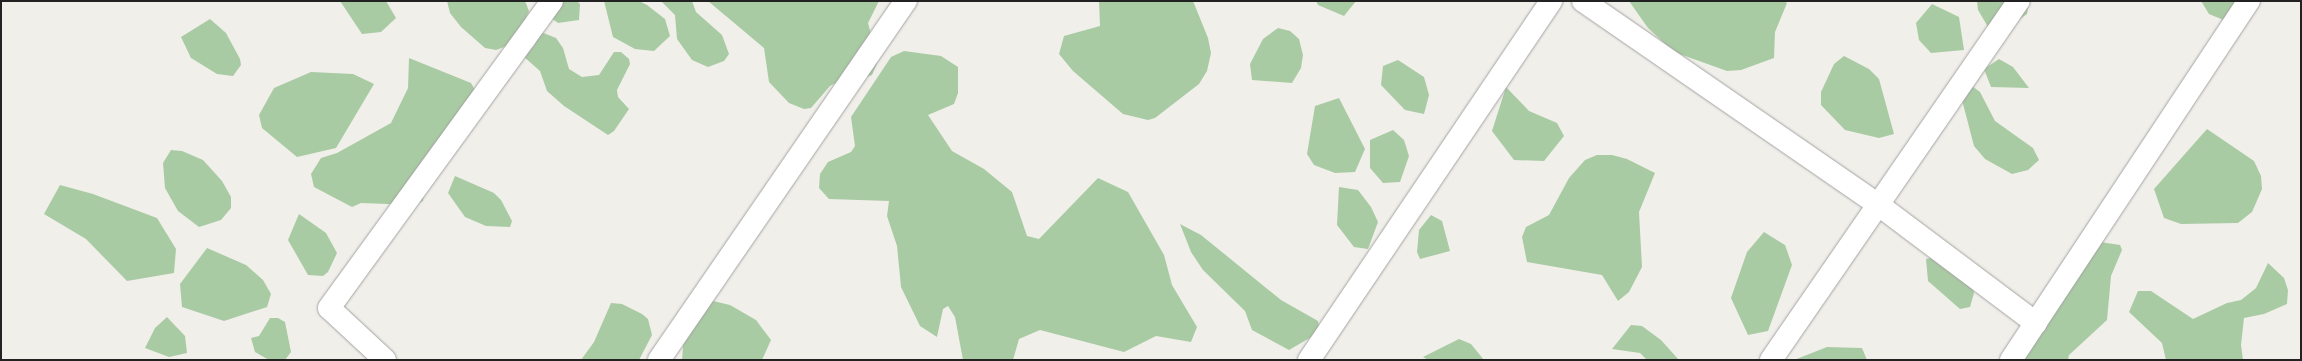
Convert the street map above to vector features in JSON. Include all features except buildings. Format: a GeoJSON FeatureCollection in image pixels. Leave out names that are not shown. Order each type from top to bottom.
{"type":"FeatureCollection","features":[{"type":"Feature","properties":{"kind":"street"},"geometry":{"type":"LineString","coordinates":[[385,360],[329,308],[552,1]]}},
{"type":"Feature","properties":{"kind":"street"},"geometry":{"type":"LineString","coordinates":[[659,360],[906,1]]}},
{"type":"Feature","properties":{"kind":"street"},"geometry":{"type":"LineString","coordinates":[[1309,360],[1551,1]]}},
{"type":"Feature","properties":{"kind":"street"},"geometry":{"type":"LineString","coordinates":[[1582,1],[1880,206],[2036,323]]}},
{"type":"Feature","properties":{"kind":"street"},"geometry":{"type":"LineString","coordinates":[[1771,360],[1880,206],[2019,1]]}},
{"type":"Feature","properties":{"kind":"street"},"geometry":{"type":"LineString","coordinates":[[2011,360],[2250,1]]}},
{"type":"Feature","properties":{"kind":"green space"},"geometry":{"type":"Polygon","coordinates":[[[340,1],[386,1],[396,18],[381,32],[362,34],[340,1]]]}},
{"type":"Feature","properties":{"kind":"green space"},"geometry":{"type":"Polygon","coordinates":[[[447,1],[525,1],[529,11],[520,31],[507,46],[496,50],[485,48],[461,27],[450,13],[447,1]]]}},
{"type":"Feature","properties":{"kind":"green space"},"geometry":{"type":"Polygon","coordinates":[[[545,1],[577,1],[580,4],[579,20],[558,23],[548,16],[545,1]]]}},
{"type":"Feature","properties":{"kind":"green space"},"geometry":{"type":"Polygon","coordinates":[[[604,1],[639,1],[647,5],[665,19],[670,36],[654,51],[635,49],[613,37],[604,1]]]}},
{"type":"Feature","properties":{"kind":"green space"},"geometry":{"type":"Polygon","coordinates":[[[661,1],[692,1],[696,12],[722,35],[729,54],[724,61],[708,67],[692,60],[677,39],[675,15],[661,1]]]}},
{"type":"Feature","properties":{"kind":"green space"},"geometry":{"type":"Polygon","coordinates":[[[708,1],[879,1],[868,23],[878,61],[872,75],[852,82],[841,80],[830,86],[811,108],[804,109],[789,103],[769,82],[764,48],[708,1]]]}},
{"type":"Feature","properties":{"kind":"green space"},"geometry":{"type":"Polygon","coordinates":[[[1099,1],[1193,1],[1208,38],[1211,53],[1207,71],[1199,84],[1155,118],[1148,120],[1123,114],[1073,71],[1059,54],[1064,36],[1100,26],[1099,1]]]}},
{"type":"Feature","properties":{"kind":"green space"},"geometry":{"type":"Polygon","coordinates":[[[1316,1],[1356,1],[1344,16],[1318,5],[1316,1]]]}},
{"type":"Feature","properties":{"kind":"green space"},"geometry":{"type":"Polygon","coordinates":[[[1629,1],[1784,1],[1787,3],[1775,32],[1774,58],[1741,70],[1727,71],[1674,52],[1648,28],[1629,1]]]}},
{"type":"Feature","properties":{"kind":"green space"},"geometry":{"type":"Polygon","coordinates":[[[1977,1],[2029,1],[2027,14],[1994,37],[1978,10],[1977,1]]]}},
{"type":"Feature","properties":{"kind":"green space"},"geometry":{"type":"Polygon","coordinates":[[[2201,1],[2239,1],[2226,21],[2209,14],[2201,1]]]}},
{"type":"Feature","properties":{"kind":"green space"},"geometry":{"type":"Polygon","coordinates":[[[1932,4],[1959,17],[1964,50],[1931,53],[1919,40],[1916,23],[1932,4]]]}},
{"type":"Feature","properties":{"kind":"green space"},"geometry":{"type":"Polygon","coordinates":[[[210,19],[226,33],[240,59],[241,65],[233,76],[217,74],[191,58],[181,37],[210,19]]]}},
{"type":"Feature","properties":{"kind":"green space"},"geometry":{"type":"Polygon","coordinates":[[[1278,28],[1290,31],[1299,39],[1303,55],[1301,68],[1292,83],[1252,80],[1250,64],[1263,39],[1278,28]]]}},
{"type":"Feature","properties":{"kind":"green space"},"geometry":{"type":"Polygon","coordinates":[[[541,32],[556,38],[563,48],[569,69],[582,77],[599,75],[614,52],[621,52],[629,59],[630,64],[617,90],[618,97],[629,109],[614,131],[608,135],[564,106],[547,91],[540,71],[523,56],[534,46],[541,32]]]}},
{"type":"Feature","properties":{"kind":"green space"},"geometry":{"type":"Polygon","coordinates":[[[904,51],[941,56],[958,67],[958,93],[954,104],[928,115],[952,151],[984,169],[1012,192],[1027,236],[1039,239],[1098,178],[1128,192],[1164,255],[1172,285],[1197,327],[1191,342],[1156,336],[1124,352],[1040,330],[1019,339],[1013,360],[963,360],[955,317],[948,306],[943,309],[937,337],[920,326],[901,287],[897,246],[887,216],[889,201],[829,199],[819,188],[820,174],[828,162],[851,152],[855,146],[851,117],[891,57],[904,51]]]}},
{"type":"Feature","properties":{"kind":"green space"},"geometry":{"type":"Polygon","coordinates":[[[1844,56],[1869,69],[1879,79],[1894,134],[1879,138],[1845,130],[1821,105],[1821,92],[1834,64],[1844,56]]]}},
{"type":"Feature","properties":{"kind":"green space"},"geometry":{"type":"Polygon","coordinates":[[[409,58],[471,83],[475,90],[424,192],[423,201],[414,205],[361,203],[352,207],[314,187],[311,174],[321,158],[337,153],[391,123],[408,88],[409,58]]]}},
{"type":"Feature","properties":{"kind":"green space"},"geometry":{"type":"Polygon","coordinates":[[[1999,59],[2013,67],[2029,88],[1991,87],[1984,69],[1999,59]]]}},
{"type":"Feature","properties":{"kind":"green space"},"geometry":{"type":"Polygon","coordinates":[[[1398,60],[1424,77],[1429,95],[1424,114],[1405,110],[1381,85],[1383,66],[1398,60]]]}},
{"type":"Feature","properties":{"kind":"green space"},"geometry":{"type":"Polygon","coordinates":[[[311,72],[353,74],[374,84],[336,148],[297,157],[262,128],[259,115],[274,88],[311,72]]]}},
{"type":"Feature","properties":{"kind":"green space"},"geometry":{"type":"Polygon","coordinates":[[[1972,86],[1980,92],[1995,121],[2033,148],[2039,160],[2028,170],[2012,174],[1985,159],[1974,146],[1962,100],[1972,86]]]}},
{"type":"Feature","properties":{"kind":"green space"},"geometry":{"type":"Polygon","coordinates":[[[1506,87],[1529,111],[1557,123],[1564,136],[1544,161],[1514,160],[1492,131],[1506,87]]]}},
{"type":"Feature","properties":{"kind":"green space"},"geometry":{"type":"Polygon","coordinates":[[[1339,98],[1365,149],[1355,172],[1335,173],[1314,165],[1307,154],[1315,106],[1339,98]]]}},
{"type":"Feature","properties":{"kind":"green space"},"geometry":{"type":"Polygon","coordinates":[[[2207,129],[2254,161],[2261,176],[2262,189],[2252,212],[2238,223],[2181,224],[2164,218],[2154,189],[2207,129]]]}},
{"type":"Feature","properties":{"kind":"green space"},"geometry":{"type":"Polygon","coordinates":[[[1393,130],[1404,140],[1409,156],[1400,182],[1383,183],[1370,168],[1370,140],[1393,130]]]}},
{"type":"Feature","properties":{"kind":"green space"},"geometry":{"type":"Polygon","coordinates":[[[171,150],[182,151],[203,160],[222,181],[231,197],[231,208],[221,220],[199,227],[178,211],[165,188],[163,163],[171,150]]]}},
{"type":"Feature","properties":{"kind":"green space"},"geometry":{"type":"Polygon","coordinates":[[[1597,155],[1612,155],[1627,159],[1655,173],[1639,212],[1642,267],[1629,292],[1618,301],[1602,275],[1527,262],[1522,237],[1526,227],[1549,215],[1569,178],[1585,160],[1597,155]]]}},
{"type":"Feature","properties":{"kind":"green space"},"geometry":{"type":"Polygon","coordinates":[[[455,176],[494,193],[501,200],[512,221],[510,227],[486,226],[465,217],[448,193],[455,176]]]}},
{"type":"Feature","properties":{"kind":"green space"},"geometry":{"type":"Polygon","coordinates":[[[60,185],[93,194],[157,218],[176,249],[174,273],[127,281],[86,239],[44,214],[60,185]]]}},
{"type":"Feature","properties":{"kind":"green space"},"geometry":{"type":"Polygon","coordinates":[[[1339,187],[1358,190],[1371,207],[1378,222],[1368,249],[1354,247],[1337,225],[1339,187]]]}},
{"type":"Feature","properties":{"kind":"green space"},"geometry":{"type":"Polygon","coordinates":[[[299,214],[326,233],[337,253],[328,272],[323,276],[308,275],[288,240],[299,214]]]}},
{"type":"Feature","properties":{"kind":"green space"},"geometry":{"type":"Polygon","coordinates":[[[1431,215],[1442,221],[1450,251],[1420,259],[1417,252],[1419,230],[1431,215]]]}},
{"type":"Feature","properties":{"kind":"green space"},"geometry":{"type":"Polygon","coordinates":[[[1180,224],[1201,235],[1281,300],[1318,321],[1320,332],[1289,350],[1252,330],[1245,311],[1203,270],[1191,252],[1180,224]]]}},
{"type":"Feature","properties":{"kind":"green space"},"geometry":{"type":"Polygon","coordinates":[[[1764,232],[1785,245],[1792,265],[1768,331],[1748,335],[1731,298],[1747,252],[1764,232]]]}},
{"type":"Feature","properties":{"kind":"green space"},"geometry":{"type":"Polygon","coordinates":[[[2087,240],[2120,245],[2122,250],[2111,276],[2107,320],[2069,355],[2068,360],[2023,360],[2087,240]]]}},
{"type":"Feature","properties":{"kind":"green space"},"geometry":{"type":"Polygon","coordinates":[[[207,248],[246,265],[263,280],[271,294],[267,307],[224,321],[182,307],[180,284],[207,248]]]}},
{"type":"Feature","properties":{"kind":"green space"},"geometry":{"type":"Polygon","coordinates":[[[1939,256],[1970,276],[1974,293],[1970,307],[1960,309],[1928,281],[1926,259],[1939,256]]]}},
{"type":"Feature","properties":{"kind":"green space"},"geometry":{"type":"Polygon","coordinates":[[[2268,263],[2284,278],[2288,290],[2287,304],[2264,314],[2244,318],[2241,345],[2243,360],[2166,360],[2162,343],[2129,312],[2138,291],[2151,291],[2193,319],[2227,303],[2241,300],[2256,288],[2268,263]]]}},
{"type":"Feature","properties":{"kind":"green space"},"geometry":{"type":"Polygon","coordinates":[[[713,301],[730,305],[756,320],[771,340],[762,360],[682,360],[686,309],[713,301]]]}},
{"type":"Feature","properties":{"kind":"green space"},"geometry":{"type":"Polygon","coordinates":[[[611,303],[622,304],[642,314],[648,319],[652,335],[639,360],[581,360],[594,342],[611,303]]]}},
{"type":"Feature","properties":{"kind":"green space"},"geometry":{"type":"Polygon","coordinates":[[[167,317],[185,336],[187,353],[169,357],[145,348],[155,328],[167,317]]]}},
{"type":"Feature","properties":{"kind":"green space"},"geometry":{"type":"Polygon","coordinates":[[[270,318],[278,318],[285,322],[291,352],[285,360],[269,360],[255,352],[251,338],[259,336],[270,318]]]}},
{"type":"Feature","properties":{"kind":"green space"},"geometry":{"type":"Polygon","coordinates":[[[1631,325],[1642,326],[1661,340],[1679,360],[1647,360],[1640,353],[1612,349],[1631,325]]]}},
{"type":"Feature","properties":{"kind":"green space"},"geometry":{"type":"Polygon","coordinates":[[[1459,339],[1471,344],[1484,360],[1428,360],[1423,357],[1459,339]]]}},
{"type":"Feature","properties":{"kind":"green space"},"geometry":{"type":"Polygon","coordinates":[[[1827,347],[1862,348],[1867,360],[1794,360],[1827,347]]]}}]}
